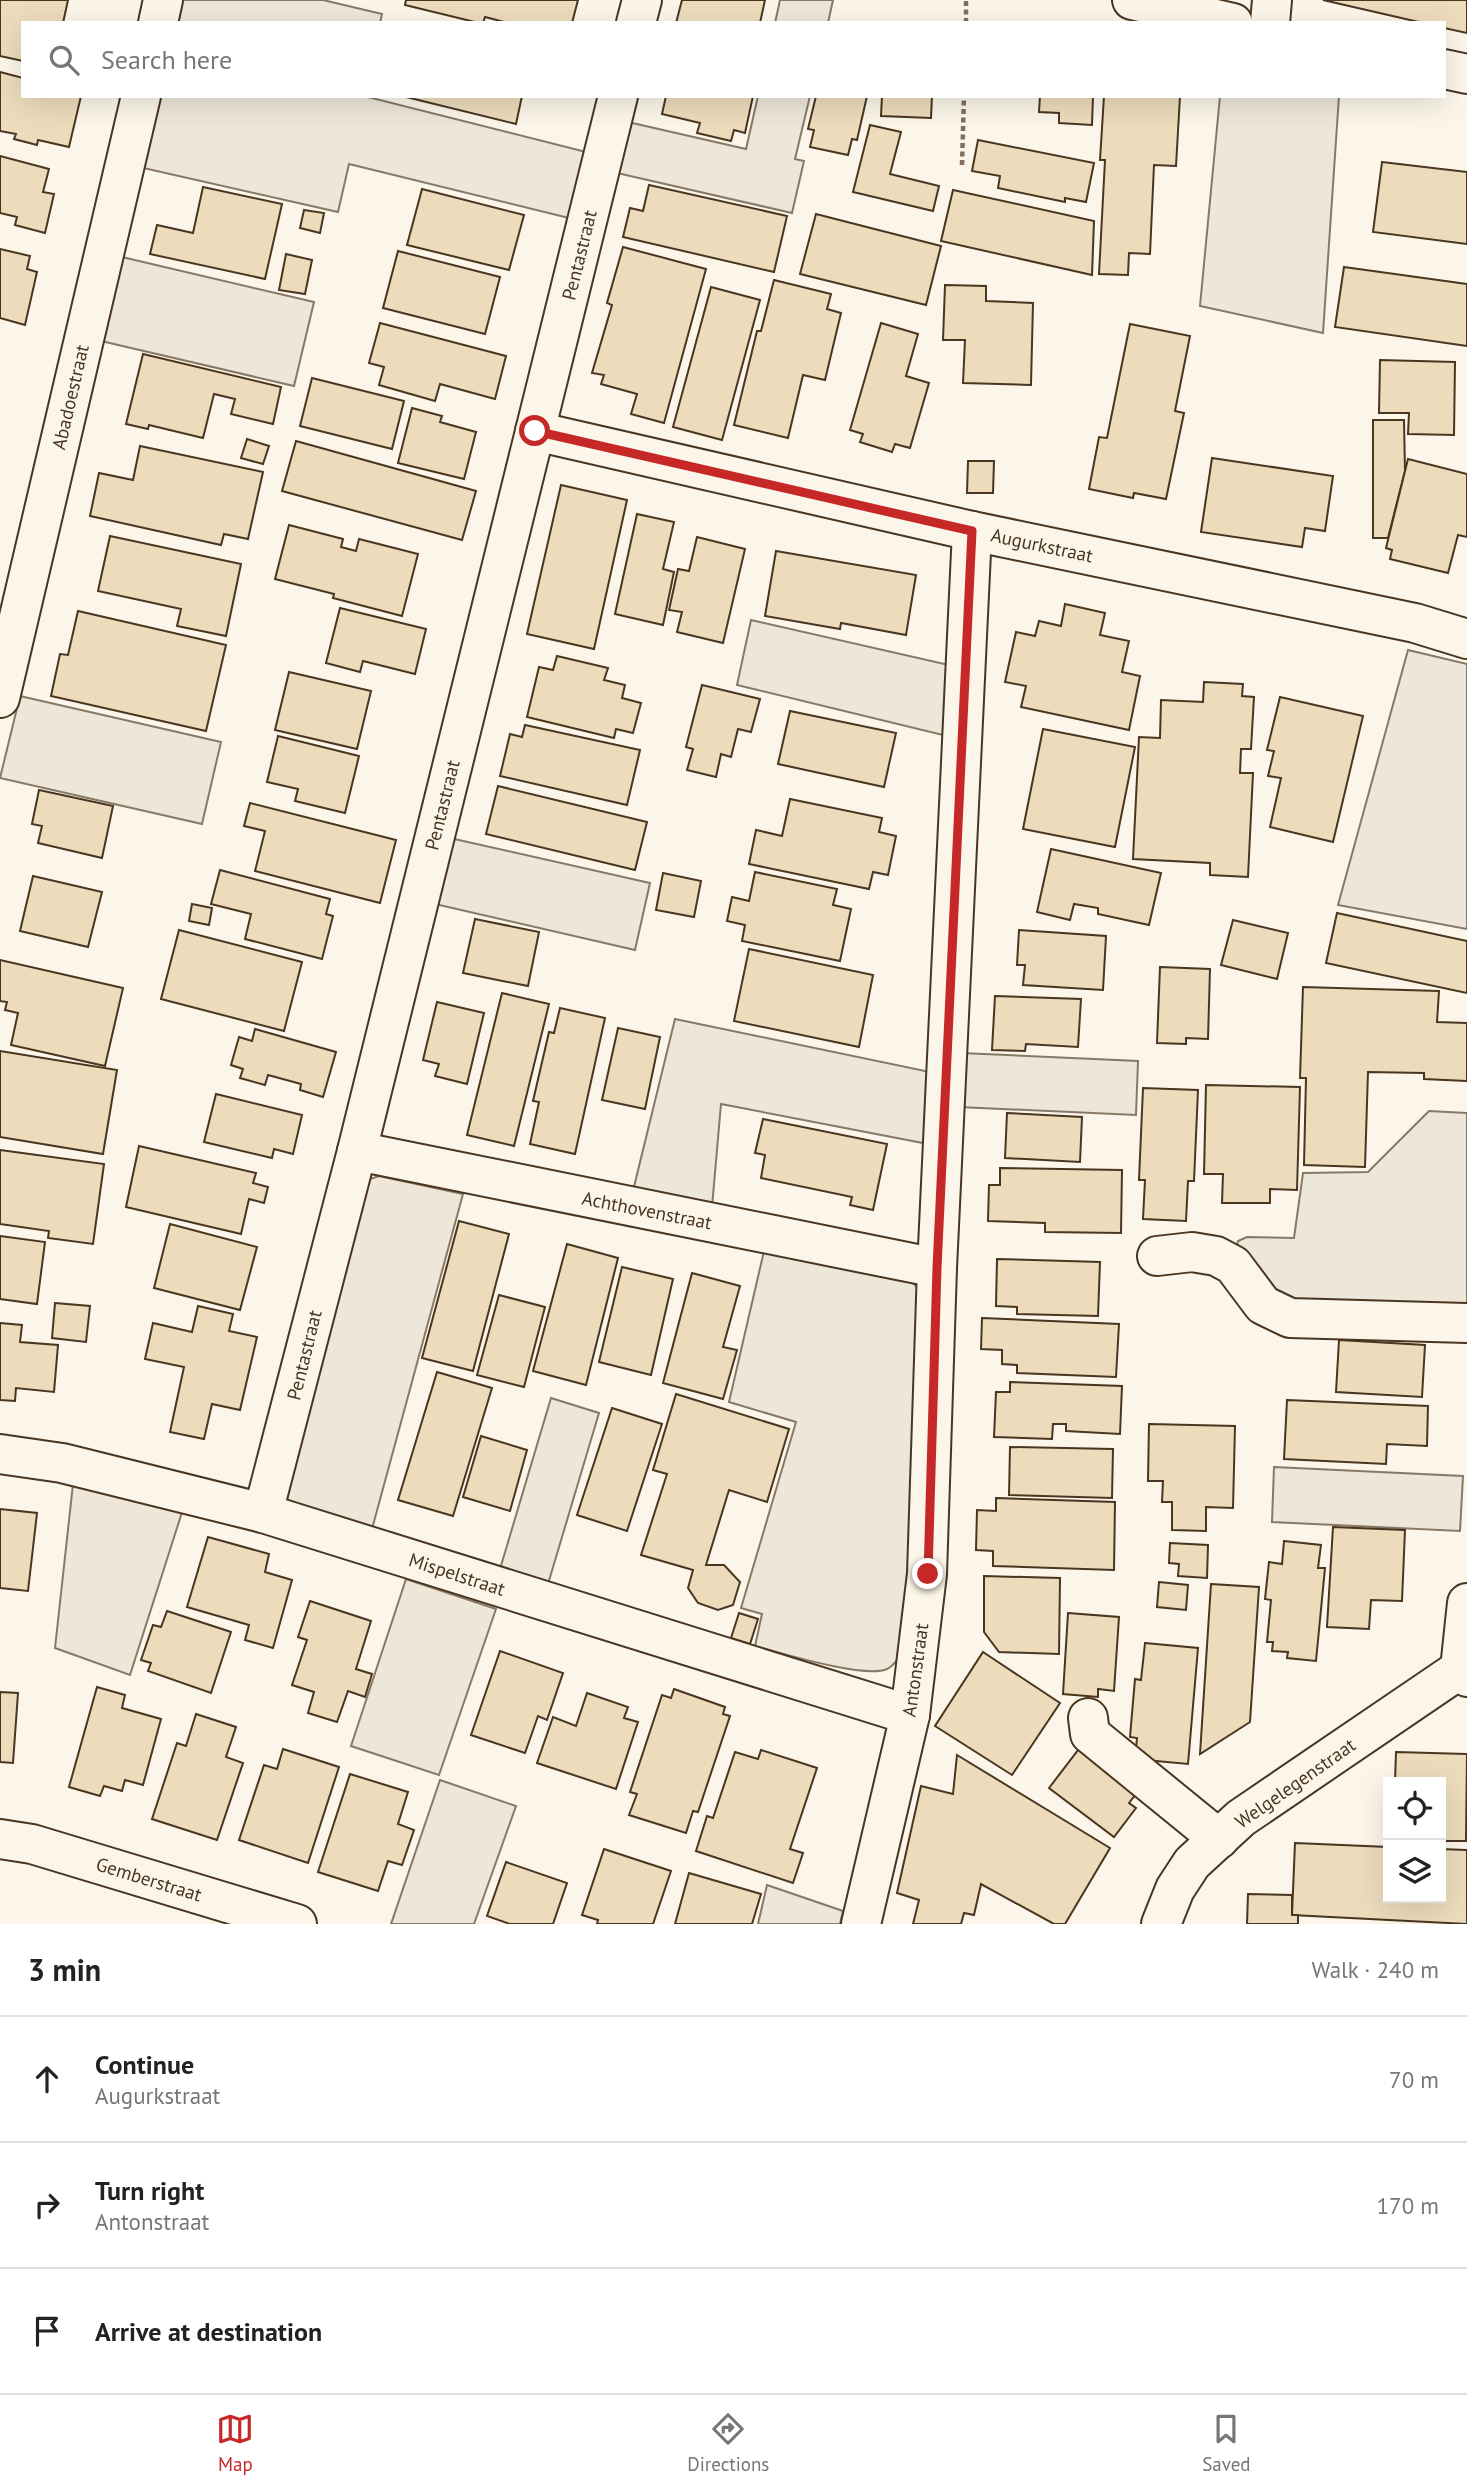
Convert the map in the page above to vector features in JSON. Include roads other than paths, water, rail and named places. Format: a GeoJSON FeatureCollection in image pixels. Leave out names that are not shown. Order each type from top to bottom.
{"type":"FeatureCollection","features":[{"type":"Feature","properties":{"kind":"street"},"geometry":{"type":"LineString","coordinates":[[158,21],[163,0]]}},
{"type":"Feature","properties":{"kind":"street"},"geometry":{"type":"LineString","coordinates":[[637,21],[642,0]]}},
{"type":"Feature","properties":{"kind":"street"},"geometry":{"type":"LineString","coordinates":[[1132,0],[1224,21]]}},
{"type":"Feature","properties":{"kind":"street"},"geometry":{"type":"LineString","coordinates":[[1270,21],[1272,0]]}},
{"type":"Feature","properties":{"kind":"street"},"geometry":{"type":"LineString","coordinates":[[1446,69],[1467,74]]}},
{"type":"Feature","properties":{"kind":"street","name":"Abadoestraat"},"geometry":{"type":"LineString","coordinates":[[0,698],[141,98]]}},
{"type":"Feature","properties":{"kind":"street","name":"Pentastraat"},"geometry":{"type":"LineString","coordinates":[[263,1513],[357,1151],[618,98]]}},
{"type":"Feature","properties":{"kind":"street","name":"Augurkstraat"},"geometry":{"type":"LineString","coordinates":[[535,431],[972,531],[1415,623],[1467,639]]}},
{"type":"Feature","properties":{"kind":"street","name":"Antonstraat"},"geometry":{"type":"LineString","coordinates":[[861,1924],[909,1715],[928,1574],[937,1268],[972,531]]}},
{"type":"Feature","properties":{"kind":"street","name":"Achthovenstraat"},"geometry":{"type":"LineString","coordinates":[[357,1151],[937,1268]]}},
{"type":"Feature","properties":{"kind":"street"},"geometry":{"type":"LineString","coordinates":[[1157,1256],[1192,1252],[1216,1256],[1233,1265],[1263,1305],[1290,1318],[1467,1323]]}},
{"type":"Feature","properties":{"kind":"street","name":"Mispelstraat"},"geometry":{"type":"LineString","coordinates":[[0,1454],[62,1463],[263,1513],[909,1715]]}},
{"type":"Feature","properties":{"kind":"street","name":"Welgelegenstraat"},"geometry":{"type":"LineString","coordinates":[[1161,1924],[1175,1889],[1192,1863],[1241,1818],[1464,1673],[1467,1603]]}},
{"type":"Feature","properties":{"kind":"street"},"geometry":{"type":"LineString","coordinates":[[1088,1718],[1090,1734],[1219,1839]]}},
{"type":"Feature","properties":{"kind":"street","name":"Gemberstraat"},"geometry":{"type":"LineString","coordinates":[[0,1839],[32,1844],[297,1924]]}}]}
